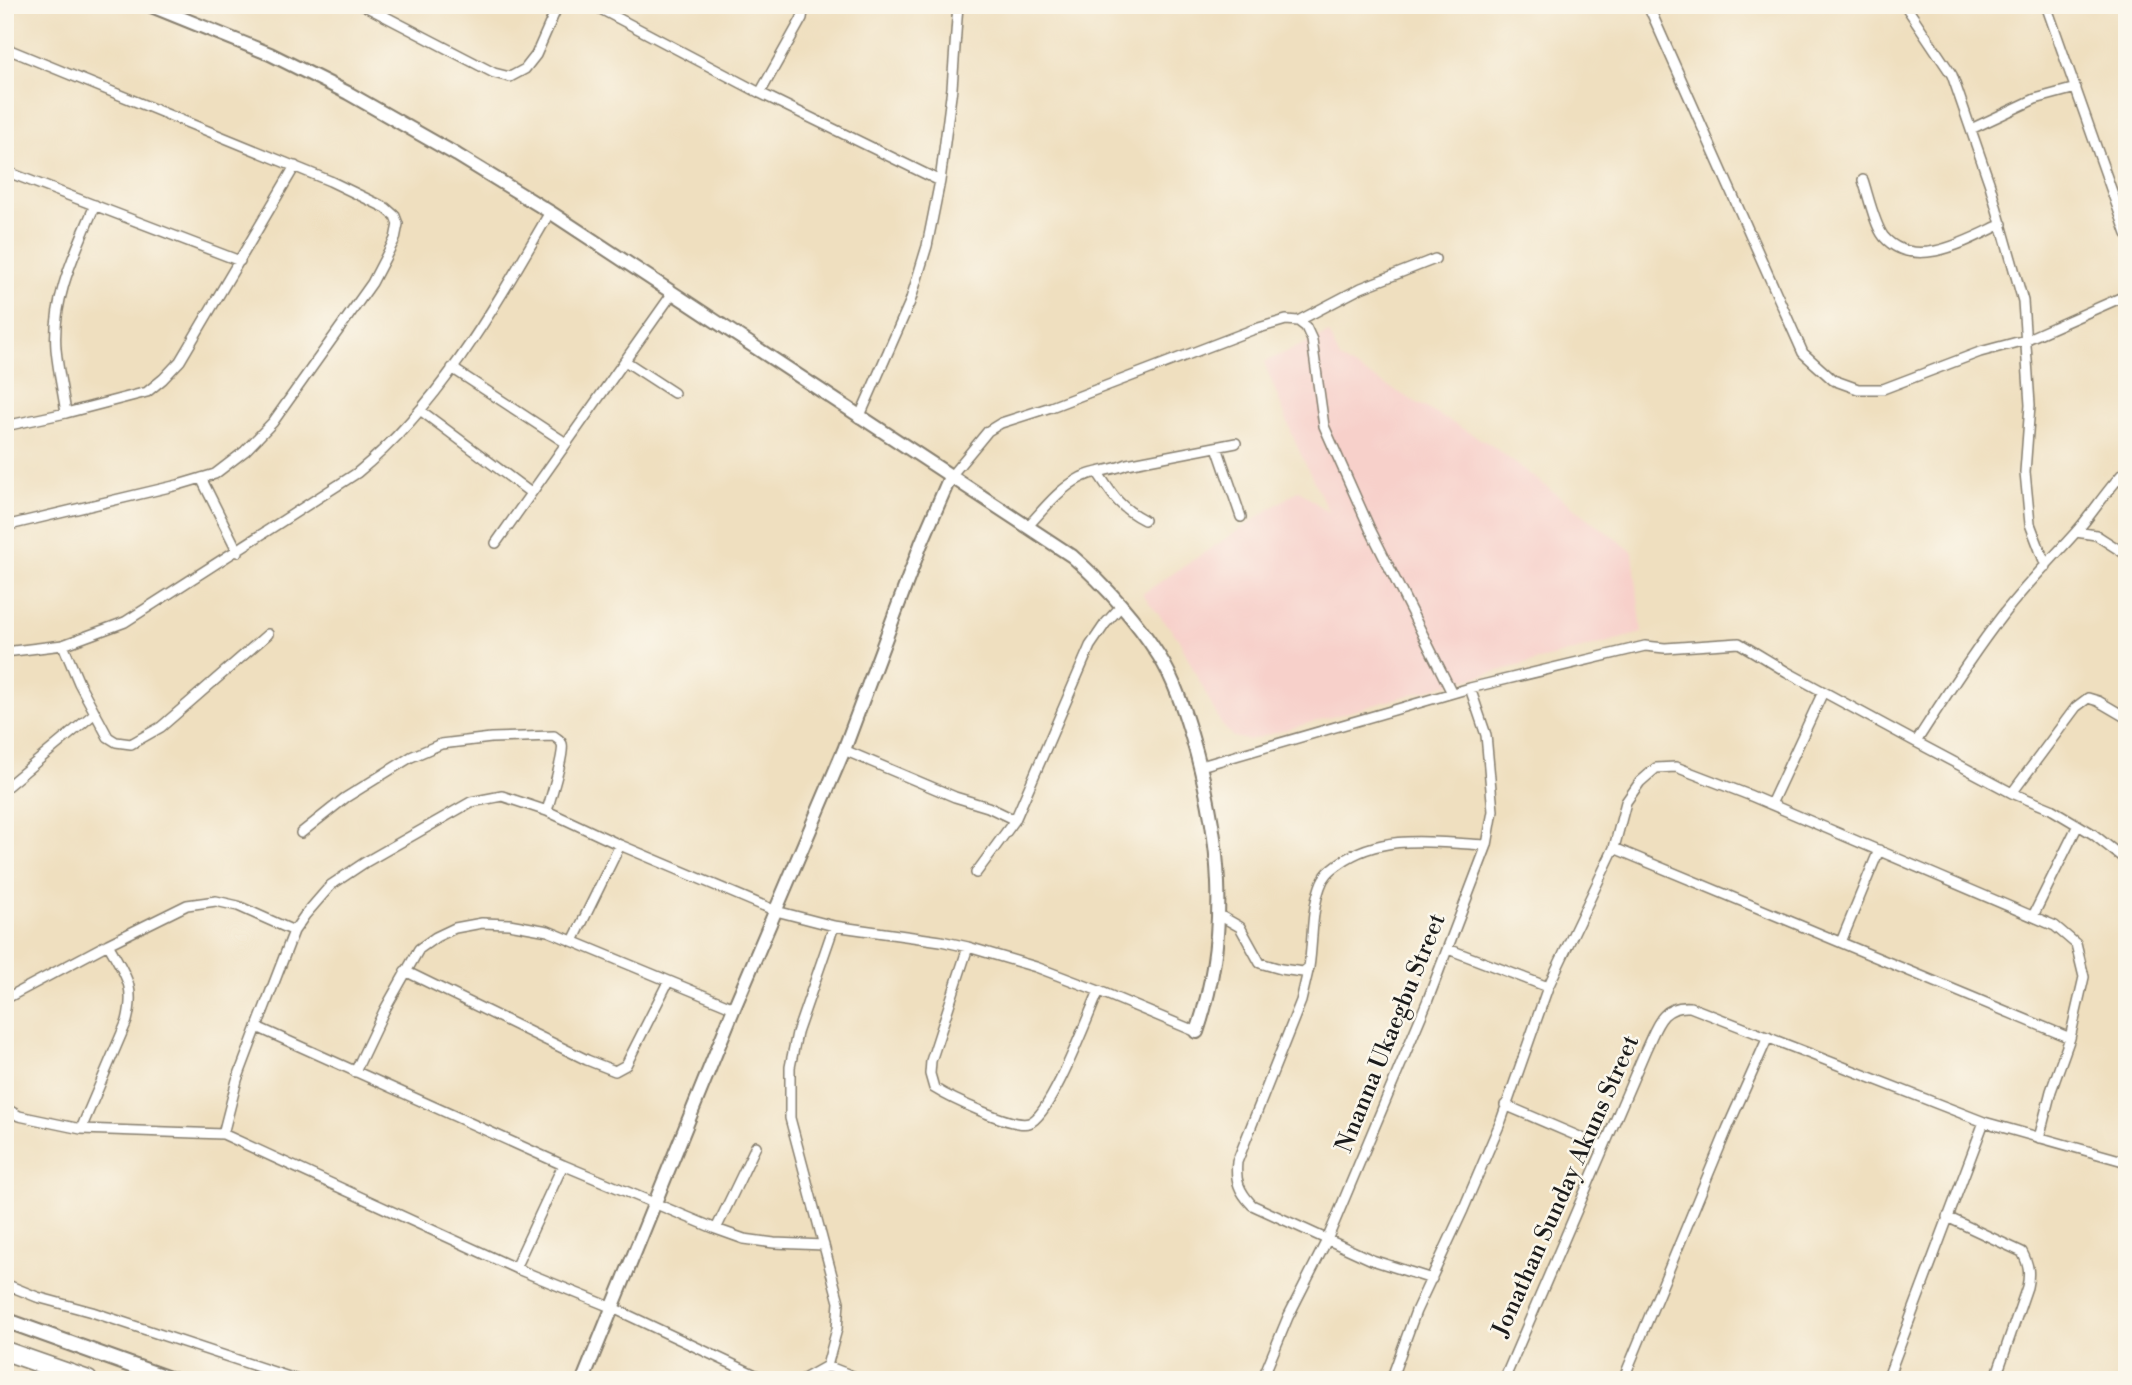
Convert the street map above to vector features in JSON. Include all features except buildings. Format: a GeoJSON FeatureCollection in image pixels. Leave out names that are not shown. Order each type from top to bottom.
{"type":"FeatureCollection","features":[{"type":"Feature","properties":{"kind":"highway"},"geometry":{"type":"LineString","coordinates":[[5,1351],[88,1380]]}},
{"type":"Feature","properties":{"kind":"main road"},"geometry":{"type":"LineString","coordinates":[[149,5],[270,54],[348,93],[457,155],[550,212],[1072,556],[1106,587],[1160,657],[1181,702],[1200,766],[1214,836],[1219,876],[1219,915],[1209,996],[1197,1032]]}},
{"type":"Feature","properties":{"kind":"main road"},"geometry":{"type":"LineString","coordinates":[[583,1380],[734,1008],[844,750],[920,544],[950,477]]}},
{"type":"Feature","properties":{"kind":"main road"},"geometry":{"type":"LineString","coordinates":[[5,1320],[172,1380]]}},
{"type":"Feature","properties":{"kind":"street"},"geometry":{"type":"LineString","coordinates":[[363,5],[494,74],[510,77],[525,69],[536,55],[558,5]]}},
{"type":"Feature","properties":{"kind":"street"},"geometry":{"type":"LineString","coordinates":[[593,5],[761,93],[940,181]]}},
{"type":"Feature","properties":{"kind":"street"},"geometry":{"type":"LineString","coordinates":[[761,93],[802,18],[804,5]]}},
{"type":"Feature","properties":{"kind":"street"},"geometry":{"type":"LineString","coordinates":[[859,418],[910,302],[927,246],[940,181],[952,88],[958,5]]}},
{"type":"Feature","properties":{"kind":"street"},"geometry":{"type":"LineString","coordinates":[[1659,5],[1649,9],[1804,353],[1833,380],[1858,389],[1883,389],[1980,352],[2025,340],[2127,295]]}},
{"type":"Feature","properties":{"kind":"street"},"geometry":{"type":"LineString","coordinates":[[1905,5],[1952,75],[2002,224],[2023,301],[2030,417],[2025,472],[2030,524],[2046,566]]}},
{"type":"Feature","properties":{"kind":"street"},"geometry":{"type":"LineString","coordinates":[[2046,5],[2127,234]]}},
{"type":"Feature","properties":{"kind":"street"},"geometry":{"type":"LineString","coordinates":[[5,48],[295,166],[386,208],[395,216],[398,224],[395,239],[372,283],[273,422],[245,451],[215,474],[5,526]]}},
{"type":"Feature","properties":{"kind":"street"},"geometry":{"type":"LineString","coordinates":[[1971,129],[2035,99],[2076,88]]}},
{"type":"Feature","properties":{"kind":"street"},"geometry":{"type":"LineString","coordinates":[[5,426],[147,392],[163,379],[180,360],[295,166]]}},
{"type":"Feature","properties":{"kind":"street"},"geometry":{"type":"LineString","coordinates":[[5,171],[240,261]]}},
{"type":"Feature","properties":{"kind":"street"},"geometry":{"type":"LineString","coordinates":[[1863,180],[1884,237],[1907,249],[1923,253],[1933,251],[1967,240],[2002,224]]}},
{"type":"Feature","properties":{"kind":"street"},"geometry":{"type":"LineString","coordinates":[[66,413],[56,349],[56,322],[60,295],[95,205]]}},
{"type":"Feature","properties":{"kind":"street"},"geometry":{"type":"LineString","coordinates":[[5,652],[63,645],[125,622],[238,552],[357,473],[380,454],[420,410],[452,368],[498,301],[550,212]]}},
{"type":"Feature","properties":{"kind":"street"},"geometry":{"type":"LineString","coordinates":[[1298,321],[1361,288],[1435,258]]}},
{"type":"Feature","properties":{"kind":"street"},"geometry":{"type":"LineString","coordinates":[[496,543],[672,294]]}},
{"type":"Feature","properties":{"kind":"street"},"geometry":{"type":"LineString","coordinates":[[950,477],[988,431],[1001,423],[1051,407],[1252,330],[1286,320],[1298,321],[1306,327],[1312,340],[1324,426],[1370,529],[1452,693]]}},
{"type":"Feature","properties":{"kind":"street"},"geometry":{"type":"LineString","coordinates":[[625,361],[674,393]]}},
{"type":"Feature","properties":{"kind":"street"},"geometry":{"type":"LineString","coordinates":[[452,368],[566,443]]}},
{"type":"Feature","properties":{"kind":"street"},"geometry":{"type":"LineString","coordinates":[[420,410],[531,493]]}},
{"type":"Feature","properties":{"kind":"street"},"geometry":{"type":"LineString","coordinates":[[1027,527],[1061,492],[1081,477],[1115,470],[1127,464],[1236,443]]}},
{"type":"Feature","properties":{"kind":"street"},"geometry":{"type":"LineString","coordinates":[[1217,447],[1241,517]]}},
{"type":"Feature","properties":{"kind":"street"},"geometry":{"type":"LineString","coordinates":[[1916,742],[2003,615],[2127,469]]}},
{"type":"Feature","properties":{"kind":"street"},"geometry":{"type":"LineString","coordinates":[[1098,473],[1116,501],[1144,520]]}},
{"type":"Feature","properties":{"kind":"street"},"geometry":{"type":"LineString","coordinates":[[201,478],[238,552]]}},
{"type":"Feature","properties":{"kind":"street"},"geometry":{"type":"LineString","coordinates":[[2076,532],[2096,535],[2127,555]]}},
{"type":"Feature","properties":{"kind":"street"},"geometry":{"type":"LineString","coordinates":[[976,873],[1015,820],[1090,646],[1122,606]]}},
{"type":"Feature","properties":{"kind":"street"},"geometry":{"type":"LineString","coordinates":[[63,645],[79,683],[108,737],[116,742],[131,744],[162,727],[268,634]]}},
{"type":"Feature","properties":{"kind":"street"},"geometry":{"type":"LineString","coordinates":[[1200,766],[1470,688],[1645,646],[1665,648],[1739,643],[1916,742],[2012,793],[2051,809],[2093,834],[2127,861]]}},
{"type":"Feature","properties":{"kind":"street","name":"Nnanna Ukaegbu Street"},"geometry":{"type":"LineString","coordinates":[[1262,1380],[1288,1317],[1327,1240],[1448,949],[1487,845],[1493,811],[1486,735],[1470,688]]}},
{"type":"Feature","properties":{"kind":"street"},"geometry":{"type":"LineString","coordinates":[[1771,804],[1823,692]]}},
{"type":"Feature","properties":{"kind":"street"},"geometry":{"type":"LineString","coordinates":[[2012,793],[2076,707],[2088,698],[2127,718]]}},
{"type":"Feature","properties":{"kind":"street"},"geometry":{"type":"LineString","coordinates":[[5,788],[94,713]]}},
{"type":"Feature","properties":{"kind":"street"},"geometry":{"type":"LineString","coordinates":[[301,833],[345,799],[411,757],[441,744],[491,738],[554,736],[562,743],[547,811]]}},
{"type":"Feature","properties":{"kind":"street"},"geometry":{"type":"LineString","coordinates":[[844,750],[1015,820]]}},
{"type":"Feature","properties":{"kind":"street"},"geometry":{"type":"LineString","coordinates":[[1391,1380],[1416,1311],[1501,1121],[1548,987],[1614,848],[1626,802],[1640,782],[1656,768],[1676,767],[1771,804],[2055,926],[2076,944],[2084,976],[2070,1038],[2051,1090],[2039,1138]]}},
{"type":"Feature","properties":{"kind":"street"},"geometry":{"type":"LineString","coordinates":[[223,1134],[237,1080],[294,931],[305,915],[331,885],[364,863],[471,802],[502,796],[547,811],[776,911],[834,926],[968,947],[1036,967],[1099,990],[1197,1032]]}},
{"type":"Feature","properties":{"kind":"street"},"geometry":{"type":"LineString","coordinates":[[2033,916],[2078,825]]}},
{"type":"Feature","properties":{"kind":"street"},"geometry":{"type":"LineString","coordinates":[[1432,1279],[1372,1260],[1252,1205],[1241,1193],[1235,1179],[1237,1162],[1301,1001],[1309,967],[1312,926],[1320,887],[1327,872],[1349,856],[1368,847],[1397,842],[1487,845]]}},
{"type":"Feature","properties":{"kind":"street"},"geometry":{"type":"LineString","coordinates":[[573,941],[620,845]]}},
{"type":"Feature","properties":{"kind":"street"},"geometry":{"type":"LineString","coordinates":[[1614,848],[2070,1038]]}},
{"type":"Feature","properties":{"kind":"street"},"geometry":{"type":"LineString","coordinates":[[1841,942],[1879,850]]}},
{"type":"Feature","properties":{"kind":"street"},"geometry":{"type":"LineString","coordinates":[[5,999],[187,905],[216,901],[238,905],[294,931]]}},
{"type":"Feature","properties":{"kind":"street"},"geometry":{"type":"LineString","coordinates":[[1219,915],[1240,928],[1260,963],[1303,972],[1309,967]]}},
{"type":"Feature","properties":{"kind":"street"},"geometry":{"type":"LineString","coordinates":[[355,1072],[405,971],[419,949],[455,928],[482,923],[535,929],[573,941],[734,1008]]}},
{"type":"Feature","properties":{"kind":"street"},"geometry":{"type":"LineString","coordinates":[[802,1380],[827,1366],[837,1329],[839,1302],[790,1118],[790,1067],[797,1033],[834,926]]}},
{"type":"Feature","properties":{"kind":"street"},"geometry":{"type":"LineString","coordinates":[[81,1129],[127,1021],[131,1004],[130,985],[108,944]]}},
{"type":"Feature","properties":{"kind":"street"},"geometry":{"type":"LineString","coordinates":[[968,947],[931,1061],[933,1088],[951,1099],[1020,1124],[1037,1119],[1051,1099],[1099,990]]}},
{"type":"Feature","properties":{"kind":"street"},"geometry":{"type":"LineString","coordinates":[[1448,949],[1548,987]]}},
{"type":"Feature","properties":{"kind":"street"},"geometry":{"type":"LineString","coordinates":[[405,971],[615,1071],[626,1065],[668,982]]}},
{"type":"Feature","properties":{"kind":"street","name":"Jonathan Sunday Akuns Street"},"geometry":{"type":"LineString","coordinates":[[1504,1380],[1659,1021],[1676,1006],[1690,1007],[1768,1037]]}},
{"type":"Feature","properties":{"kind":"street"},"geometry":{"type":"LineString","coordinates":[[257,1027],[563,1165],[716,1229],[744,1239],[824,1245]]}},
{"type":"Feature","properties":{"kind":"street"},"geometry":{"type":"LineString","coordinates":[[1623,1380],[1768,1037],[1984,1122],[2127,1162]]}},
{"type":"Feature","properties":{"kind":"street"},"geometry":{"type":"LineString","coordinates":[[1505,1105],[1603,1147]]}},
{"type":"Feature","properties":{"kind":"street"},"geometry":{"type":"LineString","coordinates":[[5,1108],[19,1116],[81,1129],[223,1134],[766,1380]]}},
{"type":"Feature","properties":{"kind":"street"},"geometry":{"type":"LineString","coordinates":[[1888,1380],[1984,1122]]}},
{"type":"Feature","properties":{"kind":"street"},"geometry":{"type":"LineString","coordinates":[[716,1229],[756,1146]]}},
{"type":"Feature","properties":{"kind":"street"},"geometry":{"type":"LineString","coordinates":[[515,1268],[563,1165]]}},
{"type":"Feature","properties":{"kind":"street"},"geometry":{"type":"LineString","coordinates":[[1947,1217],[2022,1252],[2028,1262],[2030,1274],[2027,1287],[1995,1380]]}},
{"type":"Feature","properties":{"kind":"street"},"geometry":{"type":"LineString","coordinates":[[5,1284],[37,1297],[92,1312],[298,1380]]}},
{"type":"Feature","properties":{"kind":"street"},"geometry":{"type":"LineString","coordinates":[[827,1366],[863,1380]]}},
{"type":"Feature","properties":{"kind":"street"},"geometry":{"type":"LineString","coordinates":[[2123,1380],[2127,1368]]}},
{"type":"Feature","properties":{"kind":"shaded area"},"geometry":{"type":"Polygon","coordinates":[[[1329,333],[1340,359],[1491,445],[1633,552],[1642,633],[1249,740],[1233,737],[1221,724],[1178,638],[1142,594],[1299,490],[1329,513],[1296,444],[1264,362],[1329,333]]]}}]}
